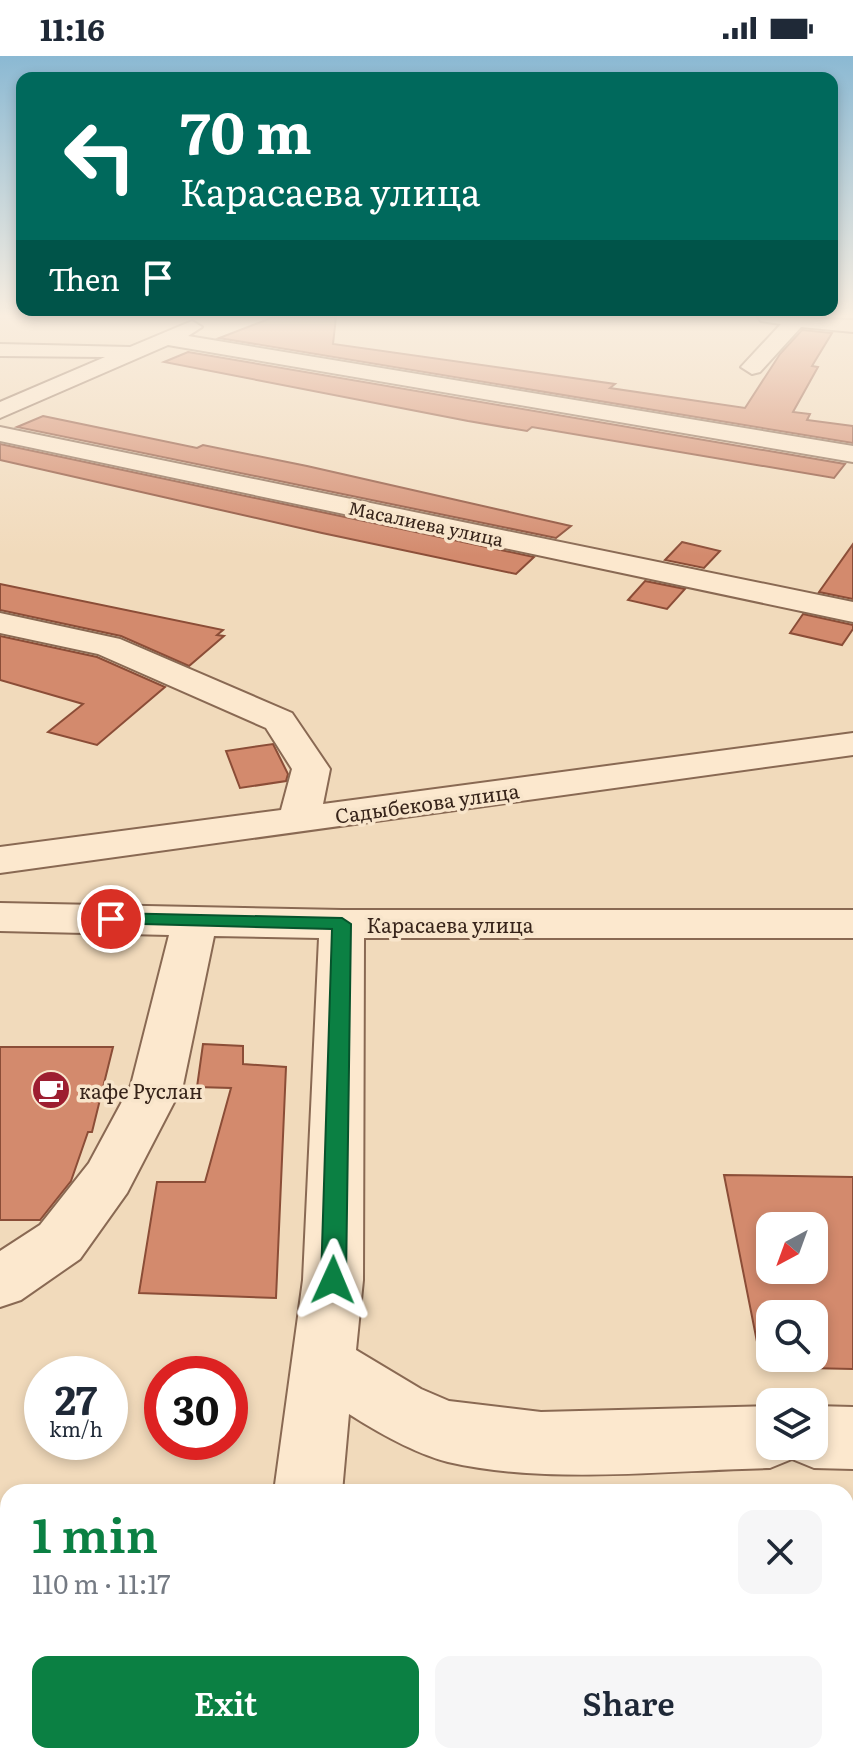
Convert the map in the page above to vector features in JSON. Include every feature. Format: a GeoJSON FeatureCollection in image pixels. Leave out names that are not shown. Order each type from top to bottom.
{"type":"FeatureCollection","features":[{"type":"Feature","properties":{"kind":"street"},"geometry":{"type":"LineString","coordinates":[[0,411],[33,397]]}},
{"type":"Feature","properties":{"kind":"street"},"geometry":{"type":"LineString","coordinates":[[511,397],[853,454]]}},
{"type":"Feature","properties":{"kind":"street","name":"Масалиева улица"},"geometry":{"type":"LineString","coordinates":[[0,434],[853,612]]}},
{"type":"Feature","properties":{"kind":"street"},"geometry":{"type":"LineString","coordinates":[[0,623],[108,646],[279,721],[311,769],[299,820]]}},
{"type":"Feature","properties":{"kind":"street","name":"Садыбекова улица"},"geometry":{"type":"LineString","coordinates":[[0,860],[853,744]]}},
{"type":"Feature","properties":{"kind":"street","name":"Карасаева улица"},"geometry":{"type":"LineString","coordinates":[[0,917],[342,924],[853,924]]}},
{"type":"Feature","properties":{"kind":"street"},"geometry":{"type":"LineString","coordinates":[[0,1282],[60,1242],[108,1178],[157,1085],[195,920]]}},
{"type":"Feature","properties":{"kind":"street"},"geometry":{"type":"LineString","coordinates":[[309,1484],[333,1280],[342,924]]}},
{"type":"Feature","properties":{"kind":"street"},"geometry":{"type":"LineString","coordinates":[[324,1364],[398,1410],[447,1431],[541,1443],[756,1437]]}},
{"type":"Feature","properties":{"kind":"street"},"geometry":{"type":"LineString","coordinates":[[828,1437],[853,1438]]}},
{"type":"Feature","properties":{"kind":"building"},"geometry":{"type":"Polygon","coordinates":[[[343,397],[450,397],[845,464],[834,478],[532,427],[527,431],[343,397]]]}},
{"type":"Feature","properties":{"kind":"building"},"geometry":{"type":"Polygon","coordinates":[[[573,397],[669,397],[745,408],[752,397],[801,397],[793,412],[810,414],[807,420],[853,426],[853,443],[573,397]]]}},
{"type":"Feature","properties":{"kind":"building"},"geometry":{"type":"Polygon","coordinates":[[[43,416],[197,448],[203,445],[307,466],[571,526],[556,538],[17,427],[43,416]]]}},
{"type":"Feature","properties":{"kind":"building"},"geometry":{"type":"Polygon","coordinates":[[[0,444],[534,557],[516,574],[322,533],[0,460],[0,444]]]}},
{"type":"Feature","properties":{"kind":"building"},"geometry":{"type":"Polygon","coordinates":[[[682,542],[720,551],[704,568],[665,560],[682,542]]]}},
{"type":"Feature","properties":{"kind":"building"},"geometry":{"type":"Polygon","coordinates":[[[853,544],[853,599],[819,592],[853,544]]]}},
{"type":"Feature","properties":{"kind":"building"},"geometry":{"type":"Polygon","coordinates":[[[645,581],[685,589],[667,609],[628,600],[645,581]]]}},
{"type":"Feature","properties":{"kind":"building"},"geometry":{"type":"Polygon","coordinates":[[[0,584],[223,630],[217,635],[224,636],[189,666],[121,636],[0,610],[0,584]]]}},
{"type":"Feature","properties":{"kind":"building"},"geometry":{"type":"Polygon","coordinates":[[[803,614],[853,625],[853,629],[842,645],[790,633],[803,614]]]}},
{"type":"Feature","properties":{"kind":"building"},"geometry":{"type":"Polygon","coordinates":[[[0,636],[97,657],[165,687],[97,745],[48,732],[83,704],[0,680],[0,636]]]}},
{"type":"Feature","properties":{"kind":"building"},"geometry":{"type":"Polygon","coordinates":[[[273,744],[288,774],[286,781],[240,788],[226,751],[273,744]]]}},
{"type":"Feature","properties":{"kind":"building"},"geometry":{"type":"Polygon","coordinates":[[[203,1044],[243,1046],[243,1064],[286,1067],[276,1298],[139,1293],[157,1182],[205,1182],[231,1088],[197,1087],[203,1044]]]}},
{"type":"Feature","properties":{"kind":"building"},"geometry":{"type":"Polygon","coordinates":[[[0,1047],[113,1047],[92,1132],[88,1132],[71,1181],[40,1220],[0,1220],[0,1047]]]}},
{"type":"Feature","properties":{"kind":"building"},"geometry":{"type":"Polygon","coordinates":[[[724,1175],[853,1177],[853,1369],[828,1368],[828,1300],[756,1300],[756,1337],[724,1175]]]}},
{"type":"Feature","properties":{"kind":"place","name":"кафе Руслан"},"geometry":{"type":"Point","coordinates":[51,1090]}},
{"type":"Feature","properties":{"kind":"route"},"geometry":{"type":"LineString","coordinates":[[111,919],[342,924],[333,1280]]}}]}
